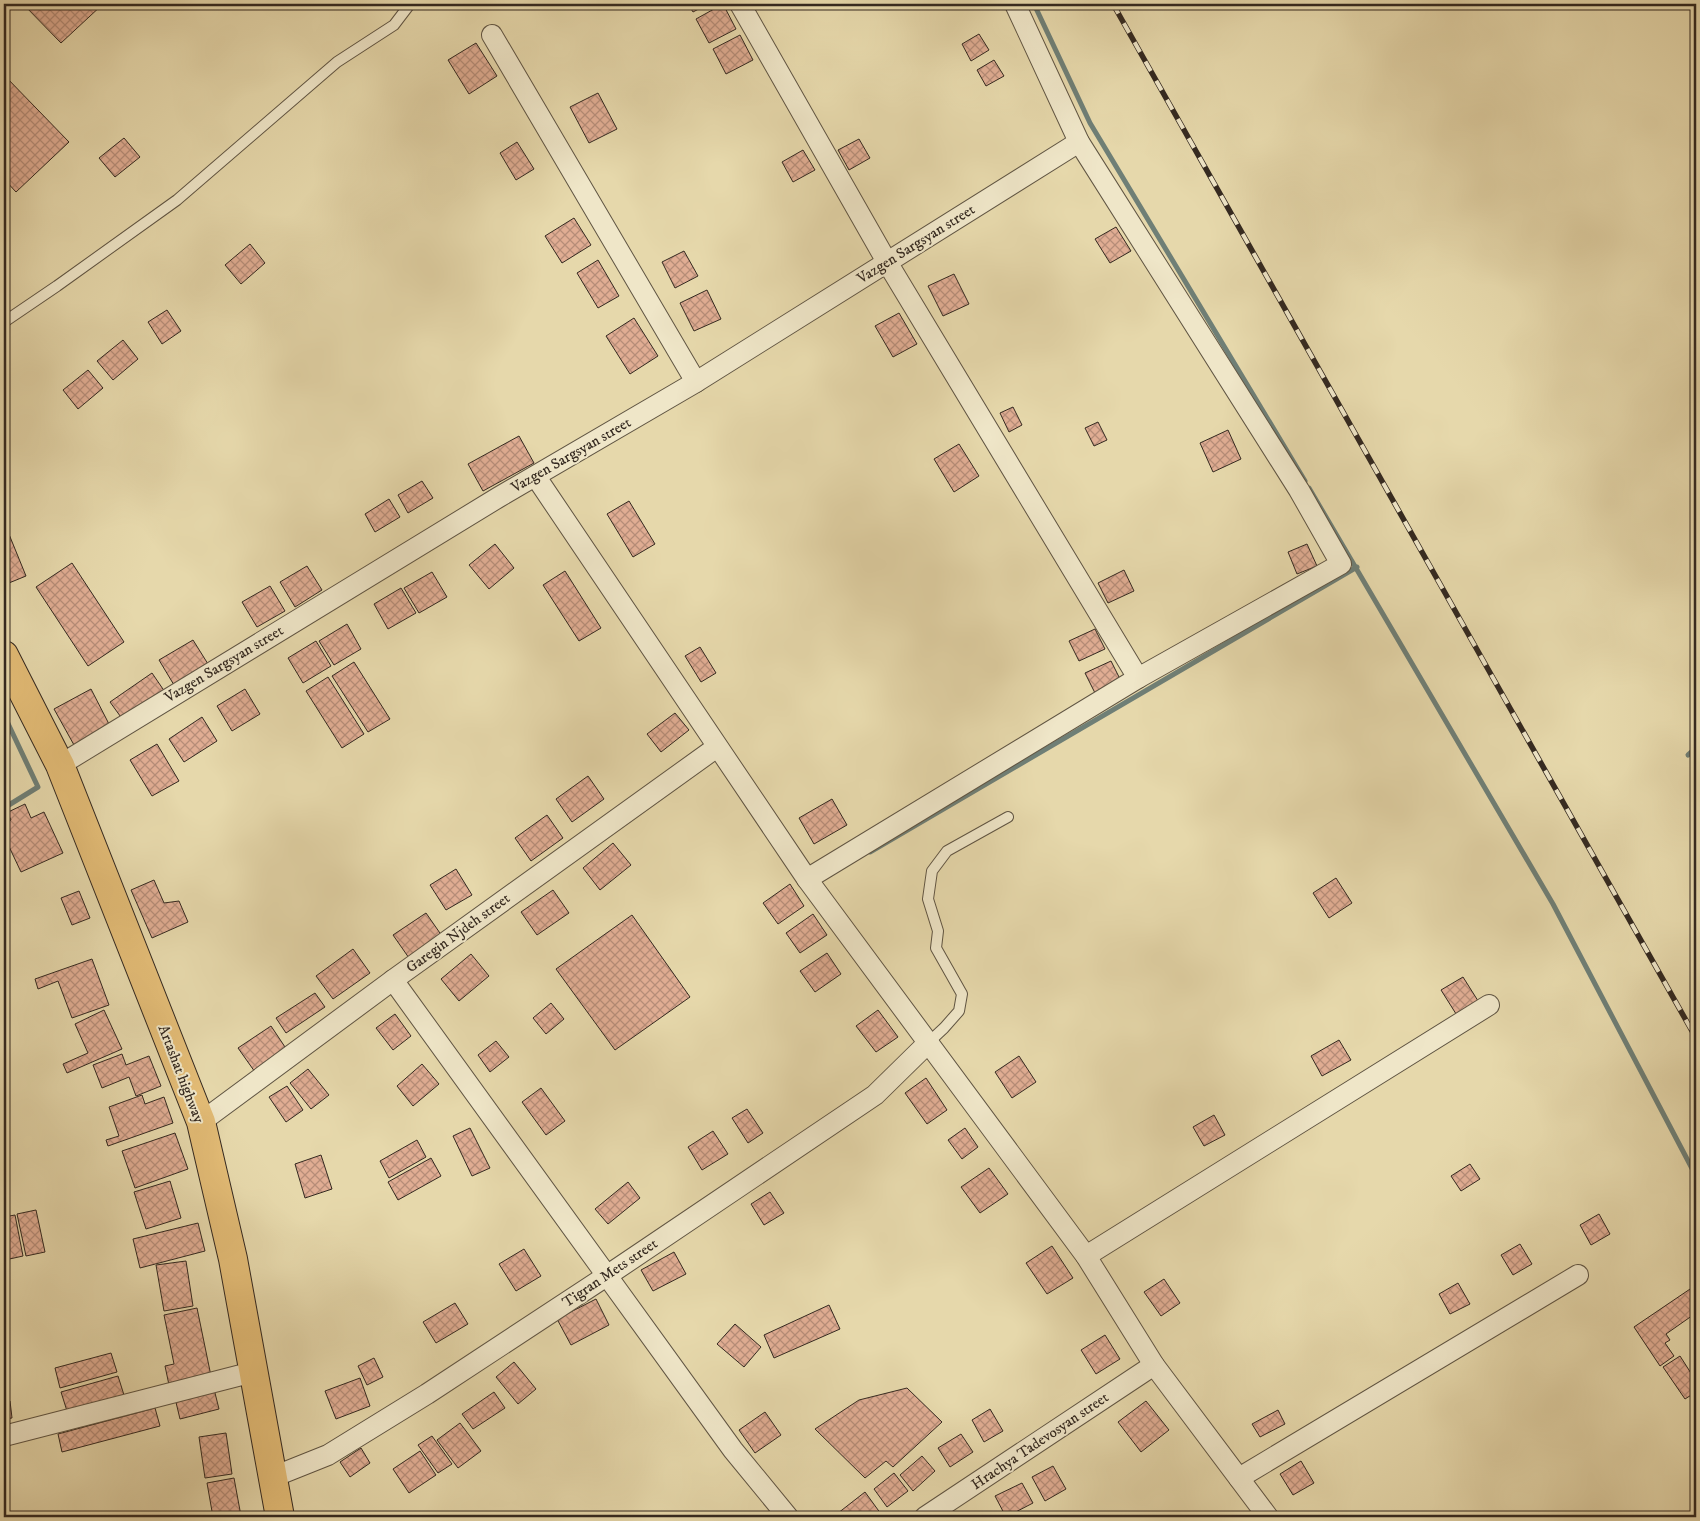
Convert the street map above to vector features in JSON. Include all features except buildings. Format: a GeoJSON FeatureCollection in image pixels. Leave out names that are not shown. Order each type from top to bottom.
{"type":"FeatureCollection","features":[{"type":"Feature","properties":{"kind":"main road","name":"Artashat highway"},"geometry":{"type":"LineString","coordinates":[[4,656],[60,765],[201,1122],[233,1259],[280,1517]]}},
{"type":"Feature","properties":{"kind":"street"},"geometry":{"type":"LineString","coordinates":[[740,4],[887,262],[1138,678]]}},
{"type":"Feature","properties":{"kind":"street"},"geometry":{"type":"LineString","coordinates":[[807,879],[1138,678],[1340,564],[1299,490],[1079,142],[1016,4]]}},
{"type":"Feature","properties":{"kind":"street"},"geometry":{"type":"LineString","coordinates":[[492,34],[696,382]]}},
{"type":"Feature","properties":{"kind":"street","name":"Vazgen Sargsyan street"},"geometry":{"type":"LineString","coordinates":[[60,765],[490,502],[536,477],[696,382],[1079,142]]}},
{"type":"Feature","properties":{"kind":"street"},"geometry":{"type":"LineString","coordinates":[[536,477],[807,879],[1086,1256],[1154,1365],[1268,1517]]}},
{"type":"Feature","properties":{"kind":"street","name":"Garegin Njdeh street"},"geometry":{"type":"LineString","coordinates":[[201,1122],[393,980],[717,747]]}},
{"type":"Feature","properties":{"kind":"street"},"geometry":{"type":"LineString","coordinates":[[393,980],[733,1450],[788,1517]]}},
{"type":"Feature","properties":{"kind":"street"},"geometry":{"type":"LineString","coordinates":[[1086,1256],[1489,1005]]}},
{"type":"Feature","properties":{"kind":"street","name":"Tigran Mets street"},"geometry":{"type":"LineString","coordinates":[[273,1477],[328,1456],[427,1394],[608,1275],[875,1095],[929,1042]]}},
{"type":"Feature","properties":{"kind":"street"},"geometry":{"type":"LineString","coordinates":[[1239,1478],[1578,1275]]}},
{"type":"Feature","properties":{"kind":"street","name":"Hrachya Tadevosyan street"},"geometry":{"type":"LineString","coordinates":[[925,1517],[1154,1365]]}},
{"type":"Feature","properties":{"kind":"street"},"geometry":{"type":"LineString","coordinates":[[4,1436],[253,1372]]}},
{"type":"Feature","properties":{"kind":"lane"},"geometry":{"type":"LineString","coordinates":[[4,322],[177,200],[337,62],[394,25],[410,4]]}},
{"type":"Feature","properties":{"kind":"lane"},"geometry":{"type":"LineString","coordinates":[[929,1042],[959,1011],[962,994],[936,948],[938,931],[928,900],[932,871],[947,851],[1008,817]]}},
{"type":"Feature","properties":{"kind":"waterway"},"geometry":{"type":"LineString","coordinates":[[1034,4],[1090,123],[1305,481]]}},
{"type":"Feature","properties":{"kind":"waterway"},"geometry":{"type":"LineString","coordinates":[[1309,488],[1553,904],[1696,1176]]}},
{"type":"Feature","properties":{"kind":"waterway"},"geometry":{"type":"LineString","coordinates":[[870,852],[1357,567]]}},
{"type":"Feature","properties":{"kind":"waterway"},"geometry":{"type":"LineString","coordinates":[[4,715],[38,787],[4,808]]}},
{"type":"Feature","properties":{"kind":"waterway"},"geometry":{"type":"LineString","coordinates":[[1688,755],[1696,748]]}},
{"type":"Feature","properties":{"kind":"railway"},"geometry":{"type":"LineString","coordinates":[[1113,4],[1696,1038]]}}]}
